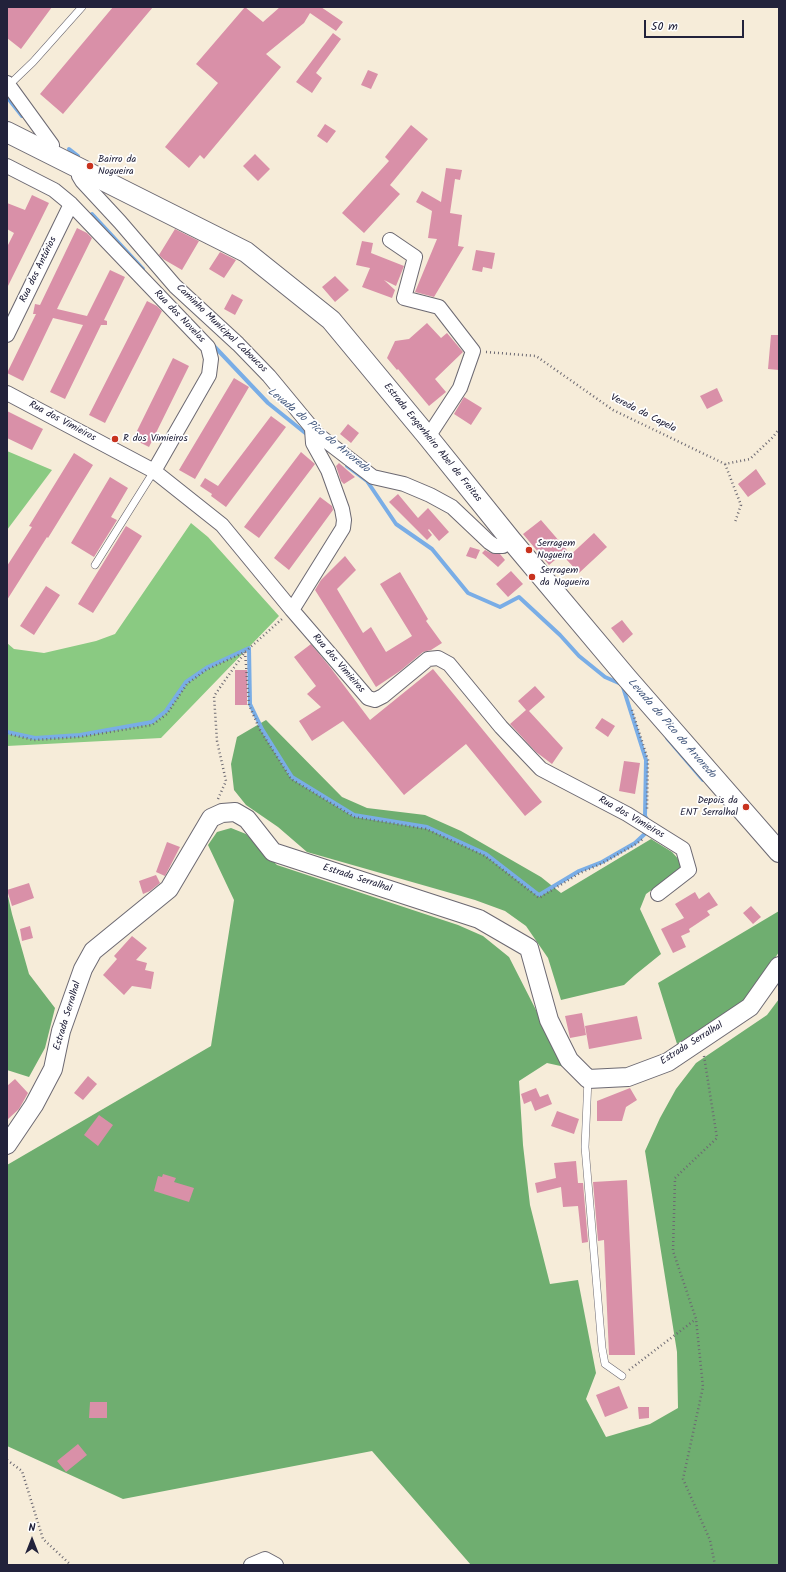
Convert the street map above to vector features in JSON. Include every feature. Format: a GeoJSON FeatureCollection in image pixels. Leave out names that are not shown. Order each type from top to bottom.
{"type":"FeatureCollection","features":[{"type":"Feature","properties":{"kind":"main road","name":"Estrada Engenheiro Abel de Freitas"},"geometry":{"type":"LineString","coordinates":[[7,132],[246,252],[331,320],[511,540],[627,678],[779,852]]}},
{"type":"Feature","properties":{"kind":"street"},"geometry":{"type":"LineString","coordinates":[[8,84],[52,145],[49,153]]}},
{"type":"Feature","properties":{"kind":"street","name":"Rua dos Novelos"},"geometry":{"type":"LineString","coordinates":[[7,166],[54,190],[71,204],[208,347],[211,359],[209,375],[154,471]]}},
{"type":"Feature","properties":{"kind":"street","name":"Caminho Municipal Caboucos"},"geometry":{"type":"LineString","coordinates":[[78,167],[79,176],[82,181],[120,222],[175,286],[238,344],[270,376],[312,436],[328,470],[342,508],[344,520],[343,528],[292,610]]}},
{"type":"Feature","properties":{"kind":"street","name":"Rua dos Antúrios"},"geometry":{"type":"LineString","coordinates":[[7,335],[71,204]]}},
{"type":"Feature","properties":{"kind":"street"},"geometry":{"type":"LineString","coordinates":[[390,240],[415,257],[404,298],[439,308],[473,351],[460,388],[428,437]]}},
{"type":"Feature","properties":{"kind":"street","name":"Rua dos Vimieiros"},"geometry":{"type":"LineString","coordinates":[[7,393],[154,471],[222,525],[292,610],[368,698],[375,700],[383,696],[428,659],[438,658],[448,664],[501,727],[542,769],[627,814],[683,849],[690,870],[658,894]]}},
{"type":"Feature","properties":{"kind":"street"},"geometry":{"type":"LineString","coordinates":[[312,436],[373,477],[404,484],[430,495],[452,507],[489,542],[496,546],[503,546],[511,540]]}},
{"type":"Feature","properties":{"kind":"street","name":"Estrada Serralhal"},"geometry":{"type":"LineString","coordinates":[[7,1145],[34,1106],[53,1068],[61,1031],[83,969],[93,951],[169,888],[211,818],[222,813],[234,812],[247,819],[273,852],[479,920],[529,948],[549,1020],[569,1060],[588,1079],[628,1077],[668,1062],[750,1007],[779,966]]}},
{"type":"Feature","properties":{"kind":"street"},"geometry":{"type":"LineString","coordinates":[[251,1565],[265,1559],[276,1565]]}},
{"type":"Feature","properties":{"kind":"lane"},"geometry":{"type":"LineString","coordinates":[[8,84],[33,62],[82,7]]}},
{"type":"Feature","properties":{"kind":"lane"},"geometry":{"type":"LineString","coordinates":[[95,565],[154,471]]}},
{"type":"Feature","properties":{"kind":"lane"},"geometry":{"type":"LineString","coordinates":[[588,1079],[585,1147],[602,1348],[605,1364],[622,1376]]}},
{"type":"Feature","properties":{"kind":"path","name":"Vereda da Capela"},"geometry":{"type":"LineString","coordinates":[[473,351],[536,356],[613,410],[725,464]]}},
{"type":"Feature","properties":{"kind":"path"},"geometry":{"type":"LineString","coordinates":[[735,522],[741,505],[725,464],[750,459],[773,437],[779,429]]}},
{"type":"Feature","properties":{"kind":"path"},"geometry":{"type":"LineString","coordinates":[[211,818],[226,781],[217,741],[214,696],[245,652],[292,610]]}},
{"type":"Feature","properties":{"kind":"path"},"geometry":{"type":"LineString","coordinates":[[7,734],[34,740],[80,737],[152,725],[167,714],[187,684],[206,670],[245,652]]}},
{"type":"Feature","properties":{"kind":"path"},"geometry":{"type":"LineString","coordinates":[[245,652],[249,705],[260,730],[291,779],[354,817],[426,829],[485,856],[539,898],[580,873],[603,863],[636,844],[648,834]]}},
{"type":"Feature","properties":{"kind":"path"},"geometry":{"type":"LineString","coordinates":[[631,705],[648,760],[647,816]]}},
{"type":"Feature","properties":{"kind":"path"},"geometry":{"type":"LineString","coordinates":[[701,1040],[717,1138],[675,1178],[673,1251],[696,1319],[703,1387],[684,1479],[710,1540],[715,1565]]}},
{"type":"Feature","properties":{"kind":"path"},"geometry":{"type":"LineString","coordinates":[[622,1376],[696,1319]]}},
{"type":"Feature","properties":{"kind":"path"},"geometry":{"type":"LineString","coordinates":[[7,1460],[22,1471],[43,1539],[71,1565]]}},
{"type":"Feature","properties":{"kind":"green space"},"geometry":{"type":"Polygon","coordinates":[[[7,451],[52,470],[7,530],[7,451]]]}},
{"type":"Feature","properties":{"kind":"green space"},"geometry":{"type":"Polygon","coordinates":[[[191,523],[208,537],[279,616],[161,738],[7,746],[7,643],[14,649],[44,653],[96,641],[115,634],[191,523]]]}},
{"type":"Feature","properties":{"kind":"green space"},"geometry":{"type":"Polygon","coordinates":[[[266,720],[342,797],[367,808],[425,815],[461,831],[541,877],[561,893],[651,839],[672,852],[680,861],[680,870],[646,894],[640,909],[661,954],[624,985],[561,1000],[548,958],[526,926],[505,911],[475,900],[307,852],[278,827],[246,805],[234,790],[231,764],[237,737],[266,720]]]}},
{"type":"Feature","properties":{"kind":"green space"},"geometry":{"type":"Polygon","coordinates":[[[231,828],[246,834],[277,865],[458,925],[483,936],[509,957],[565,1067],[547,1063],[519,1081],[523,1145],[530,1205],[550,1284],[578,1280],[596,1373],[586,1399],[606,1437],[650,1424],[678,1408],[677,1352],[645,1151],[660,1118],[676,1089],[696,1063],[767,1015],[779,999],[779,1565],[471,1565],[372,1451],[123,1499],[7,1446],[7,1165],[211,1046],[234,900],[208,845],[217,832],[231,828]]]}},
{"type":"Feature","properties":{"kind":"green space"},"geometry":{"type":"Polygon","coordinates":[[[7,892],[29,974],[55,1008],[45,1048],[29,1077],[7,1070],[7,892]]]}},
{"type":"Feature","properties":{"kind":"green space"},"geometry":{"type":"Polygon","coordinates":[[[779,911],[779,952],[746,1001],[677,1044],[658,983],[779,911]]]}},
{"type":"Feature","properties":{"kind":"building"},"geometry":{"type":"Polygon","coordinates":[[[7,7],[52,7],[21,49],[7,38],[7,7]]]}},
{"type":"Feature","properties":{"kind":"building"},"geometry":{"type":"Polygon","coordinates":[[[113,7],[153,7],[63,114],[40,94],[113,7]]]}},
{"type":"Feature","properties":{"kind":"building"},"geometry":{"type":"Polygon","coordinates":[[[245,7],[263,22],[280,7],[321,7],[343,22],[336,31],[310,13],[304,23],[266,54],[281,67],[204,159],[200,155],[189,168],[165,147],[218,83],[196,64],[245,7]]]}},
{"type":"Feature","properties":{"kind":"building"},"geometry":{"type":"Polygon","coordinates":[[[333,33],[341,39],[316,73],[322,78],[312,93],[296,82],[333,33]]]}},
{"type":"Feature","properties":{"kind":"building"},"geometry":{"type":"Polygon","coordinates":[[[368,70],[378,74],[371,89],[361,85],[368,70]]]}},
{"type":"Feature","properties":{"kind":"building"},"geometry":{"type":"Polygon","coordinates":[[[325,124],[336,131],[327,143],[317,136],[325,124]]]}},
{"type":"Feature","properties":{"kind":"building"},"geometry":{"type":"Polygon","coordinates":[[[411,125],[428,139],[390,185],[400,194],[364,233],[342,213],[389,161],[385,157],[411,125]]]}},
{"type":"Feature","properties":{"kind":"building"},"geometry":{"type":"Polygon","coordinates":[[[255,154],[270,169],[258,181],[243,166],[255,154]]]}},
{"type":"Feature","properties":{"kind":"building"},"geometry":{"type":"Polygon","coordinates":[[[446,168],[462,170],[460,180],[455,179],[450,213],[462,215],[458,246],[464,247],[434,297],[415,292],[437,239],[428,238],[432,211],[416,202],[422,191],[441,202],[446,168]]]}},
{"type":"Feature","properties":{"kind":"building"},"geometry":{"type":"Polygon","coordinates":[[[32,195],[49,203],[7,288],[7,247],[14,233],[7,229],[7,203],[25,210],[32,195]]]}},
{"type":"Feature","properties":{"kind":"building"},"geometry":{"type":"Polygon","coordinates":[[[77,228],[87,233],[92,238],[57,309],[87,316],[110,270],[125,277],[104,320],[107,321],[107,325],[101,325],[65,399],[50,392],[83,325],[53,318],[23,381],[7,373],[36,314],[33,314],[35,304],[40,305],[77,228]]]}},
{"type":"Feature","properties":{"kind":"building"},"geometry":{"type":"Polygon","coordinates":[[[175,229],[199,241],[182,270],[159,255],[175,229]]]}},
{"type":"Feature","properties":{"kind":"building"},"geometry":{"type":"Polygon","coordinates":[[[362,241],[373,243],[371,253],[404,266],[396,286],[384,280],[395,290],[392,298],[362,287],[370,268],[356,265],[362,241]]]}},
{"type":"Feature","properties":{"kind":"building"},"geometry":{"type":"Polygon","coordinates":[[[476,250],[495,253],[492,269],[483,267],[482,272],[472,270],[476,250]]]}},
{"type":"Feature","properties":{"kind":"building"},"geometry":{"type":"Polygon","coordinates":[[[220,252],[236,260],[224,278],[209,269],[220,252]]]}},
{"type":"Feature","properties":{"kind":"building"},"geometry":{"type":"Polygon","coordinates":[[[335,276],[349,290],[335,302],[322,287],[335,276]]]}},
{"type":"Feature","properties":{"kind":"building"},"geometry":{"type":"Polygon","coordinates":[[[232,294],[243,300],[235,315],[224,309],[232,294]]]}},
{"type":"Feature","properties":{"kind":"building"},"geometry":{"type":"Polygon","coordinates":[[[147,301],[157,306],[162,311],[105,423],[89,415],[147,301]]]}},
{"type":"Feature","properties":{"kind":"building"},"geometry":{"type":"Polygon","coordinates":[[[427,323],[441,338],[447,333],[463,352],[435,379],[446,392],[429,406],[387,358],[395,341],[409,339],[427,323]]]}},
{"type":"Feature","properties":{"kind":"building"},"geometry":{"type":"Polygon","coordinates":[[[771,335],[779,335],[779,370],[768,369],[771,335]]]}},
{"type":"Feature","properties":{"kind":"building"},"geometry":{"type":"Polygon","coordinates":[[[173,358],[189,366],[149,447],[133,439],[173,358]]]}},
{"type":"Feature","properties":{"kind":"building"},"geometry":{"type":"Polygon","coordinates":[[[234,378],[249,387],[195,479],[179,470],[234,378]]]}},
{"type":"Feature","properties":{"kind":"building"},"geometry":{"type":"Polygon","coordinates":[[[717,388],[723,401],[707,409],[700,396],[717,388]]]}},
{"type":"Feature","properties":{"kind":"building"},"geometry":{"type":"Polygon","coordinates":[[[464,397],[482,408],[471,425],[454,414],[464,397]]]}},
{"type":"Feature","properties":{"kind":"building"},"geometry":{"type":"Polygon","coordinates":[[[7,411],[43,429],[32,450],[7,438],[7,411]]]}},
{"type":"Feature","properties":{"kind":"building"},"geometry":{"type":"Polygon","coordinates":[[[271,416],[286,427],[226,507],[211,496],[212,494],[200,486],[205,478],[218,486],[271,416]]]}},
{"type":"Feature","properties":{"kind":"building"},"geometry":{"type":"Polygon","coordinates":[[[348,424],[359,433],[351,443],[340,434],[348,424]]]}},
{"type":"Feature","properties":{"kind":"building"},"geometry":{"type":"Polygon","coordinates":[[[301,452],[315,464],[259,538],[244,527],[301,452]]]}},
{"type":"Feature","properties":{"kind":"building"},"geometry":{"type":"Polygon","coordinates":[[[74,453],[93,465],[48,538],[47,537],[7,600],[7,566],[32,527],[29,526],[74,453]]]}},
{"type":"Feature","properties":{"kind":"building"},"geometry":{"type":"Polygon","coordinates":[[[339,463],[355,477],[344,484],[341,481],[336,466],[339,463]]]}},
{"type":"Feature","properties":{"kind":"building"},"geometry":{"type":"Polygon","coordinates":[[[756,469],[766,484],[748,497],[738,484],[756,469]]]}},
{"type":"Feature","properties":{"kind":"building"},"geometry":{"type":"Polygon","coordinates":[[[110,477],[128,488],[111,517],[117,520],[94,557],[71,543],[110,477]]]}},
{"type":"Feature","properties":{"kind":"building"},"geometry":{"type":"Polygon","coordinates":[[[398,494],[418,518],[428,508],[449,532],[439,541],[429,529],[428,530],[432,535],[427,540],[389,502],[398,494]]]}},
{"type":"Feature","properties":{"kind":"building"},"geometry":{"type":"Polygon","coordinates":[[[320,497],[332,506],[333,510],[289,570],[274,558],[320,497]]]}},
{"type":"Feature","properties":{"kind":"building"},"geometry":{"type":"Polygon","coordinates":[[[541,520],[567,550],[549,565],[523,534],[541,520]]]}},
{"type":"Feature","properties":{"kind":"building"},"geometry":{"type":"Polygon","coordinates":[[[126,526],[142,536],[93,613],[78,604],[126,526]]]}},
{"type":"Feature","properties":{"kind":"building"},"geometry":{"type":"Polygon","coordinates":[[[594,533],[607,547],[579,573],[566,559],[594,533]]]}},
{"type":"Feature","properties":{"kind":"building"},"geometry":{"type":"Polygon","coordinates":[[[470,547],[480,550],[476,559],[466,556],[470,547]]]}},
{"type":"Feature","properties":{"kind":"building"},"geometry":{"type":"Polygon","coordinates":[[[485,550],[491,553],[500,554],[505,560],[498,567],[482,553],[485,550]]]}},
{"type":"Feature","properties":{"kind":"building"},"geometry":{"type":"Polygon","coordinates":[[[345,556],[356,570],[337,589],[363,633],[371,627],[386,652],[412,636],[380,584],[400,572],[428,619],[426,621],[442,643],[431,650],[423,652],[400,671],[376,687],[315,590],[321,580],[345,556]]]}},
{"type":"Feature","properties":{"kind":"building"},"geometry":{"type":"Polygon","coordinates":[[[511,571],[523,584],[508,597],[496,584],[511,571]]]}},
{"type":"Feature","properties":{"kind":"building"},"geometry":{"type":"Polygon","coordinates":[[[46,586],[60,595],[34,635],[20,626],[46,586]]]}},
{"type":"Feature","properties":{"kind":"building"},"geometry":{"type":"Polygon","coordinates":[[[622,620],[633,634],[623,643],[611,628],[622,620]]]}},
{"type":"Feature","properties":{"kind":"building"},"geometry":{"type":"Polygon","coordinates":[[[311,644],[370,720],[433,669],[542,802],[525,816],[466,744],[404,795],[343,721],[312,741],[299,721],[321,707],[307,694],[316,686],[294,657],[311,644]]]}},
{"type":"Feature","properties":{"kind":"building"},"geometry":{"type":"Polygon","coordinates":[[[235,670],[247,670],[247,705],[235,705],[235,670]]]}},
{"type":"Feature","properties":{"kind":"building"},"geometry":{"type":"Polygon","coordinates":[[[535,686],[545,697],[529,711],[563,748],[552,764],[536,752],[510,724],[526,710],[518,701],[535,686]]]}},
{"type":"Feature","properties":{"kind":"building"},"geometry":{"type":"Polygon","coordinates":[[[602,718],[615,726],[608,737],[595,728],[602,718]]]}},
{"type":"Feature","properties":{"kind":"building"},"geometry":{"type":"Polygon","coordinates":[[[624,761],[640,763],[635,794],[619,791],[624,761]]]}},
{"type":"Feature","properties":{"kind":"building"},"geometry":{"type":"Polygon","coordinates":[[[167,842],[180,847],[165,876],[156,872],[167,842]]]}},
{"type":"Feature","properties":{"kind":"building"},"geometry":{"type":"Polygon","coordinates":[[[156,875],[160,883],[150,891],[143,894],[139,881],[156,875]]]}},
{"type":"Feature","properties":{"kind":"building"},"geometry":{"type":"Polygon","coordinates":[[[29,883],[34,898],[12,906],[7,890],[29,883]]]}},
{"type":"Feature","properties":{"kind":"building"},"geometry":{"type":"Polygon","coordinates":[[[695,892],[699,899],[709,892],[718,905],[707,911],[710,915],[689,929],[690,932],[681,936],[686,947],[673,953],[661,929],[684,918],[675,904],[695,892]]]}},
{"type":"Feature","properties":{"kind":"building"},"geometry":{"type":"Polygon","coordinates":[[[751,906],[761,917],[753,924],[743,913],[751,906]]]}},
{"type":"Feature","properties":{"kind":"building"},"geometry":{"type":"Polygon","coordinates":[[[30,926],[33,938],[22,941],[20,929],[30,926]]]}},
{"type":"Feature","properties":{"kind":"building"},"geometry":{"type":"Polygon","coordinates":[[[132,936],[147,948],[136,960],[147,963],[145,970],[154,972],[151,989],[132,986],[124,995],[103,975],[117,959],[114,956],[132,936]]]}},
{"type":"Feature","properties":{"kind":"building"},"geometry":{"type":"Polygon","coordinates":[[[582,1013],[586,1035],[570,1038],[565,1016],[582,1013]]]}},
{"type":"Feature","properties":{"kind":"building"},"geometry":{"type":"Polygon","coordinates":[[[637,1016],[642,1039],[589,1049],[585,1026],[637,1016]]]}},
{"type":"Feature","properties":{"kind":"building"},"geometry":{"type":"Polygon","coordinates":[[[88,1076],[97,1084],[83,1100],[74,1093],[88,1076]]]}},
{"type":"Feature","properties":{"kind":"building"},"geometry":{"type":"Polygon","coordinates":[[[15,1079],[28,1093],[19,1109],[7,1120],[7,1086],[15,1079]]]}},
{"type":"Feature","properties":{"kind":"building"},"geometry":{"type":"Polygon","coordinates":[[[536,1088],[540,1097],[548,1094],[552,1104],[535,1111],[531,1101],[524,1104],[521,1094],[536,1088]]]}},
{"type":"Feature","properties":{"kind":"building"},"geometry":{"type":"Polygon","coordinates":[[[630,1088],[637,1100],[626,1107],[622,1121],[597,1121],[597,1101],[630,1088]]]}},
{"type":"Feature","properties":{"kind":"building"},"geometry":{"type":"Polygon","coordinates":[[[557,1111],[579,1119],[574,1134],[551,1126],[557,1111]]]}},
{"type":"Feature","properties":{"kind":"building"},"geometry":{"type":"Polygon","coordinates":[[[99,1115],[113,1125],[98,1146],[84,1135],[99,1115]]]}},
{"type":"Feature","properties":{"kind":"building"},"geometry":{"type":"Polygon","coordinates":[[[576,1161],[578,1183],[583,1183],[588,1242],[582,1243],[578,1206],[563,1207],[561,1187],[537,1193],[535,1183],[556,1178],[554,1163],[576,1161]]]}},
{"type":"Feature","properties":{"kind":"building"},"geometry":{"type":"Polygon","coordinates":[[[163,1174],[176,1178],[174,1182],[194,1188],[189,1202],[154,1191],[158,1176],[162,1177],[163,1174]]]}},
{"type":"Feature","properties":{"kind":"building"},"geometry":{"type":"Polygon","coordinates":[[[627,1180],[635,1355],[609,1355],[604,1240],[598,1241],[593,1182],[627,1180]]]}},
{"type":"Feature","properties":{"kind":"building"},"geometry":{"type":"Polygon","coordinates":[[[619,1386],[628,1408],[605,1417],[596,1395],[619,1386]]]}},
{"type":"Feature","properties":{"kind":"building"},"geometry":{"type":"Polygon","coordinates":[[[90,1402],[107,1402],[107,1418],[89,1418],[90,1402]]]}},
{"type":"Feature","properties":{"kind":"building"},"geometry":{"type":"Polygon","coordinates":[[[638,1407],[649,1407],[649,1418],[639,1419],[638,1407]]]}},
{"type":"Feature","properties":{"kind":"building"},"geometry":{"type":"Polygon","coordinates":[[[78,1444],[87,1455],[66,1472],[57,1461],[78,1444]]]}},
{"type":"Feature","properties":{"kind":"waterway","name":"Levada do Pico do Arvoredo"},"geometry":{"type":"LineString","coordinates":[[7,97],[22,116]]}},
{"type":"Feature","properties":{"kind":"waterway","name":"Levada do Pico do Arvoredo"},"geometry":{"type":"LineString","coordinates":[[69,149],[78,156]]}},
{"type":"Feature","properties":{"kind":"waterway","name":"Levada do Pico do Arvoredo"},"geometry":{"type":"LineString","coordinates":[[92,214],[143,269]]}},
{"type":"Feature","properties":{"kind":"waterway","name":"Levada do Pico do Arvoredo"},"geometry":{"type":"LineString","coordinates":[[213,345],[268,403],[309,436]]}},
{"type":"Feature","properties":{"kind":"waterway","name":"Levada do Pico do Arvoredo"},"geometry":{"type":"LineString","coordinates":[[347,466],[367,481],[396,524],[432,549],[468,593],[500,607],[519,597],[560,635],[579,656],[605,677],[621,684]]}},
{"type":"Feature","properties":{"kind":"waterway"},"geometry":{"type":"LineString","coordinates":[[7,732],[35,738],[80,735],[152,722],[166,711],[186,682],[208,667],[249,648],[250,704],[262,729],[292,777],[354,815],[427,827],[486,854],[539,895],[579,871],[602,862],[635,843],[649,830]]}},
{"type":"Feature","properties":{"kind":"waterway"},"geometry":{"type":"LineString","coordinates":[[622,684],[646,760],[645,816],[648,821]]}},
{"type":"Feature","properties":{"kind":"waterway","name":"Levada do Pico do Arvoredo"},"geometry":{"type":"LineString","coordinates":[[667,738],[703,780]]}},
{"type":"Feature","properties":{"kind":"place","name":"Bairro da Nogueira"},"geometry":{"type":"Point","coordinates":[90,166]}},
{"type":"Feature","properties":{"kind":"place","name":"R dos Vimieiros"},"geometry":{"type":"Point","coordinates":[115,439]}},
{"type":"Feature","properties":{"kind":"place","name":"Serragem Nogueira"},"geometry":{"type":"Point","coordinates":[529,550]}},
{"type":"Feature","properties":{"kind":"place","name":"Serragem da Nogueira"},"geometry":{"type":"Point","coordinates":[532,577]}},
{"type":"Feature","properties":{"kind":"place","name":"Depois da ENT Serralhal"},"geometry":{"type":"Point","coordinates":[746,807]}}]}
